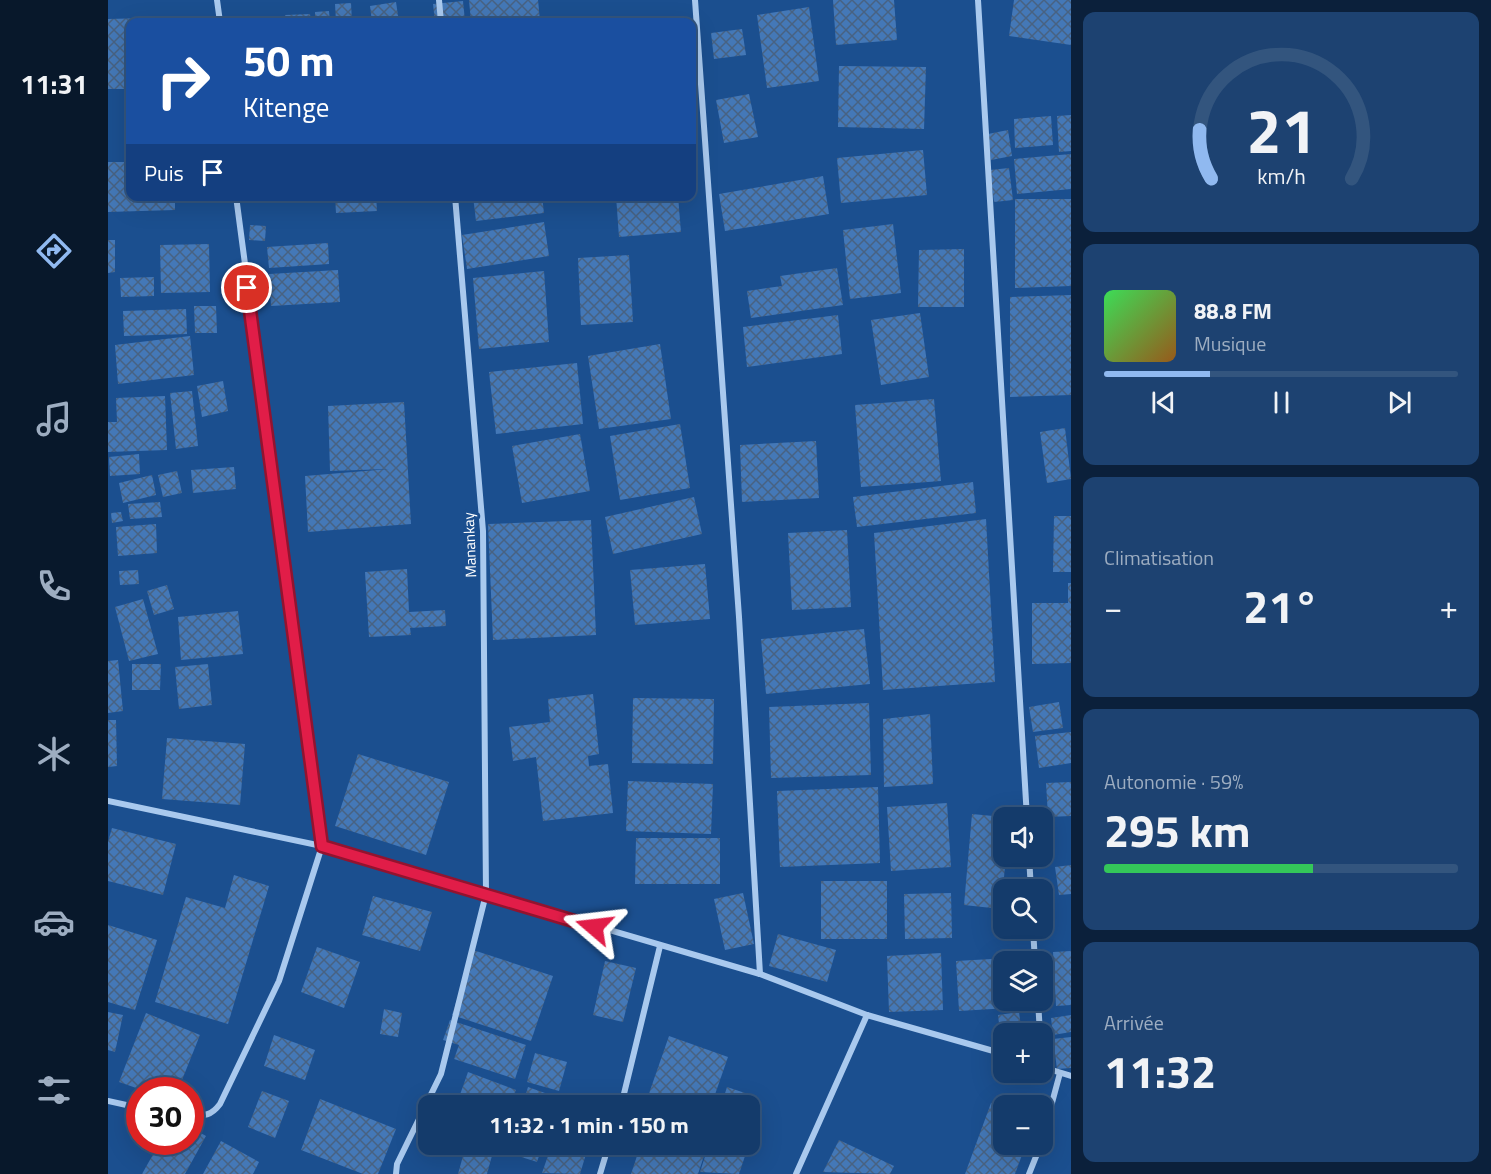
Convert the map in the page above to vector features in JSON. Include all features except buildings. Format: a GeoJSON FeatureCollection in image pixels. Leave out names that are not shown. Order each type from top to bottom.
{"type":"FeatureCollection","features":[{"type":"Feature","properties":{"kind":"street"},"geometry":{"type":"LineString","coordinates":[[217,0],[219,18]]}},
{"type":"Feature","properties":{"kind":"street"},"geometry":{"type":"LineString","coordinates":[[439,0],[441,18]]}},
{"type":"Feature","properties":{"kind":"street"},"geometry":{"type":"LineString","coordinates":[[695,0],[705,168],[739,617],[760,974]]}},
{"type":"Feature","properties":{"kind":"street"},"geometry":{"type":"LineString","coordinates":[[978,0],[1026,807]]}},
{"type":"Feature","properties":{"kind":"street"},"geometry":{"type":"LineString","coordinates":[[204,1116],[214,1113],[220,1104],[279,981],[322,846],[237,201]]}},
{"type":"Feature","properties":{"kind":"street","name":"Manankay"},"geometry":{"type":"LineString","coordinates":[[396,1174],[397,1164],[441,1074],[486,894],[483,531],[455,201]]}},
{"type":"Feature","properties":{"kind":"street"},"geometry":{"type":"LineString","coordinates":[[108,801],[322,846],[760,974],[867,1015],[993,1051]]}},
{"type":"Feature","properties":{"kind":"street"},"geometry":{"type":"LineString","coordinates":[[624,1095],[660,946]]}},
{"type":"Feature","properties":{"kind":"street"},"geometry":{"type":"LineString","coordinates":[[796,1174],[867,1015]]}},
{"type":"Feature","properties":{"kind":"street"},"geometry":{"type":"LineString","coordinates":[[1053,1071],[1071,1076]]}},
{"type":"Feature","properties":{"kind":"street"},"geometry":{"type":"LineString","coordinates":[[1053,1100],[1060,1073]]}},
{"type":"Feature","properties":{"kind":"street"},"geometry":{"type":"LineString","coordinates":[[108,1101],[126,1105]]}},
{"type":"Feature","properties":{"kind":"street"},"geometry":{"type":"LineString","coordinates":[[600,1174],[606,1155]]}},
{"type":"Feature","properties":{"kind":"street"},"geometry":{"type":"LineString","coordinates":[[1029,1174],[1037,1155]]}},
{"type":"Feature","properties":{"kind":"route"},"geometry":{"type":"LineString","coordinates":[[247,288],[322,846],[594,927]]}}]}
